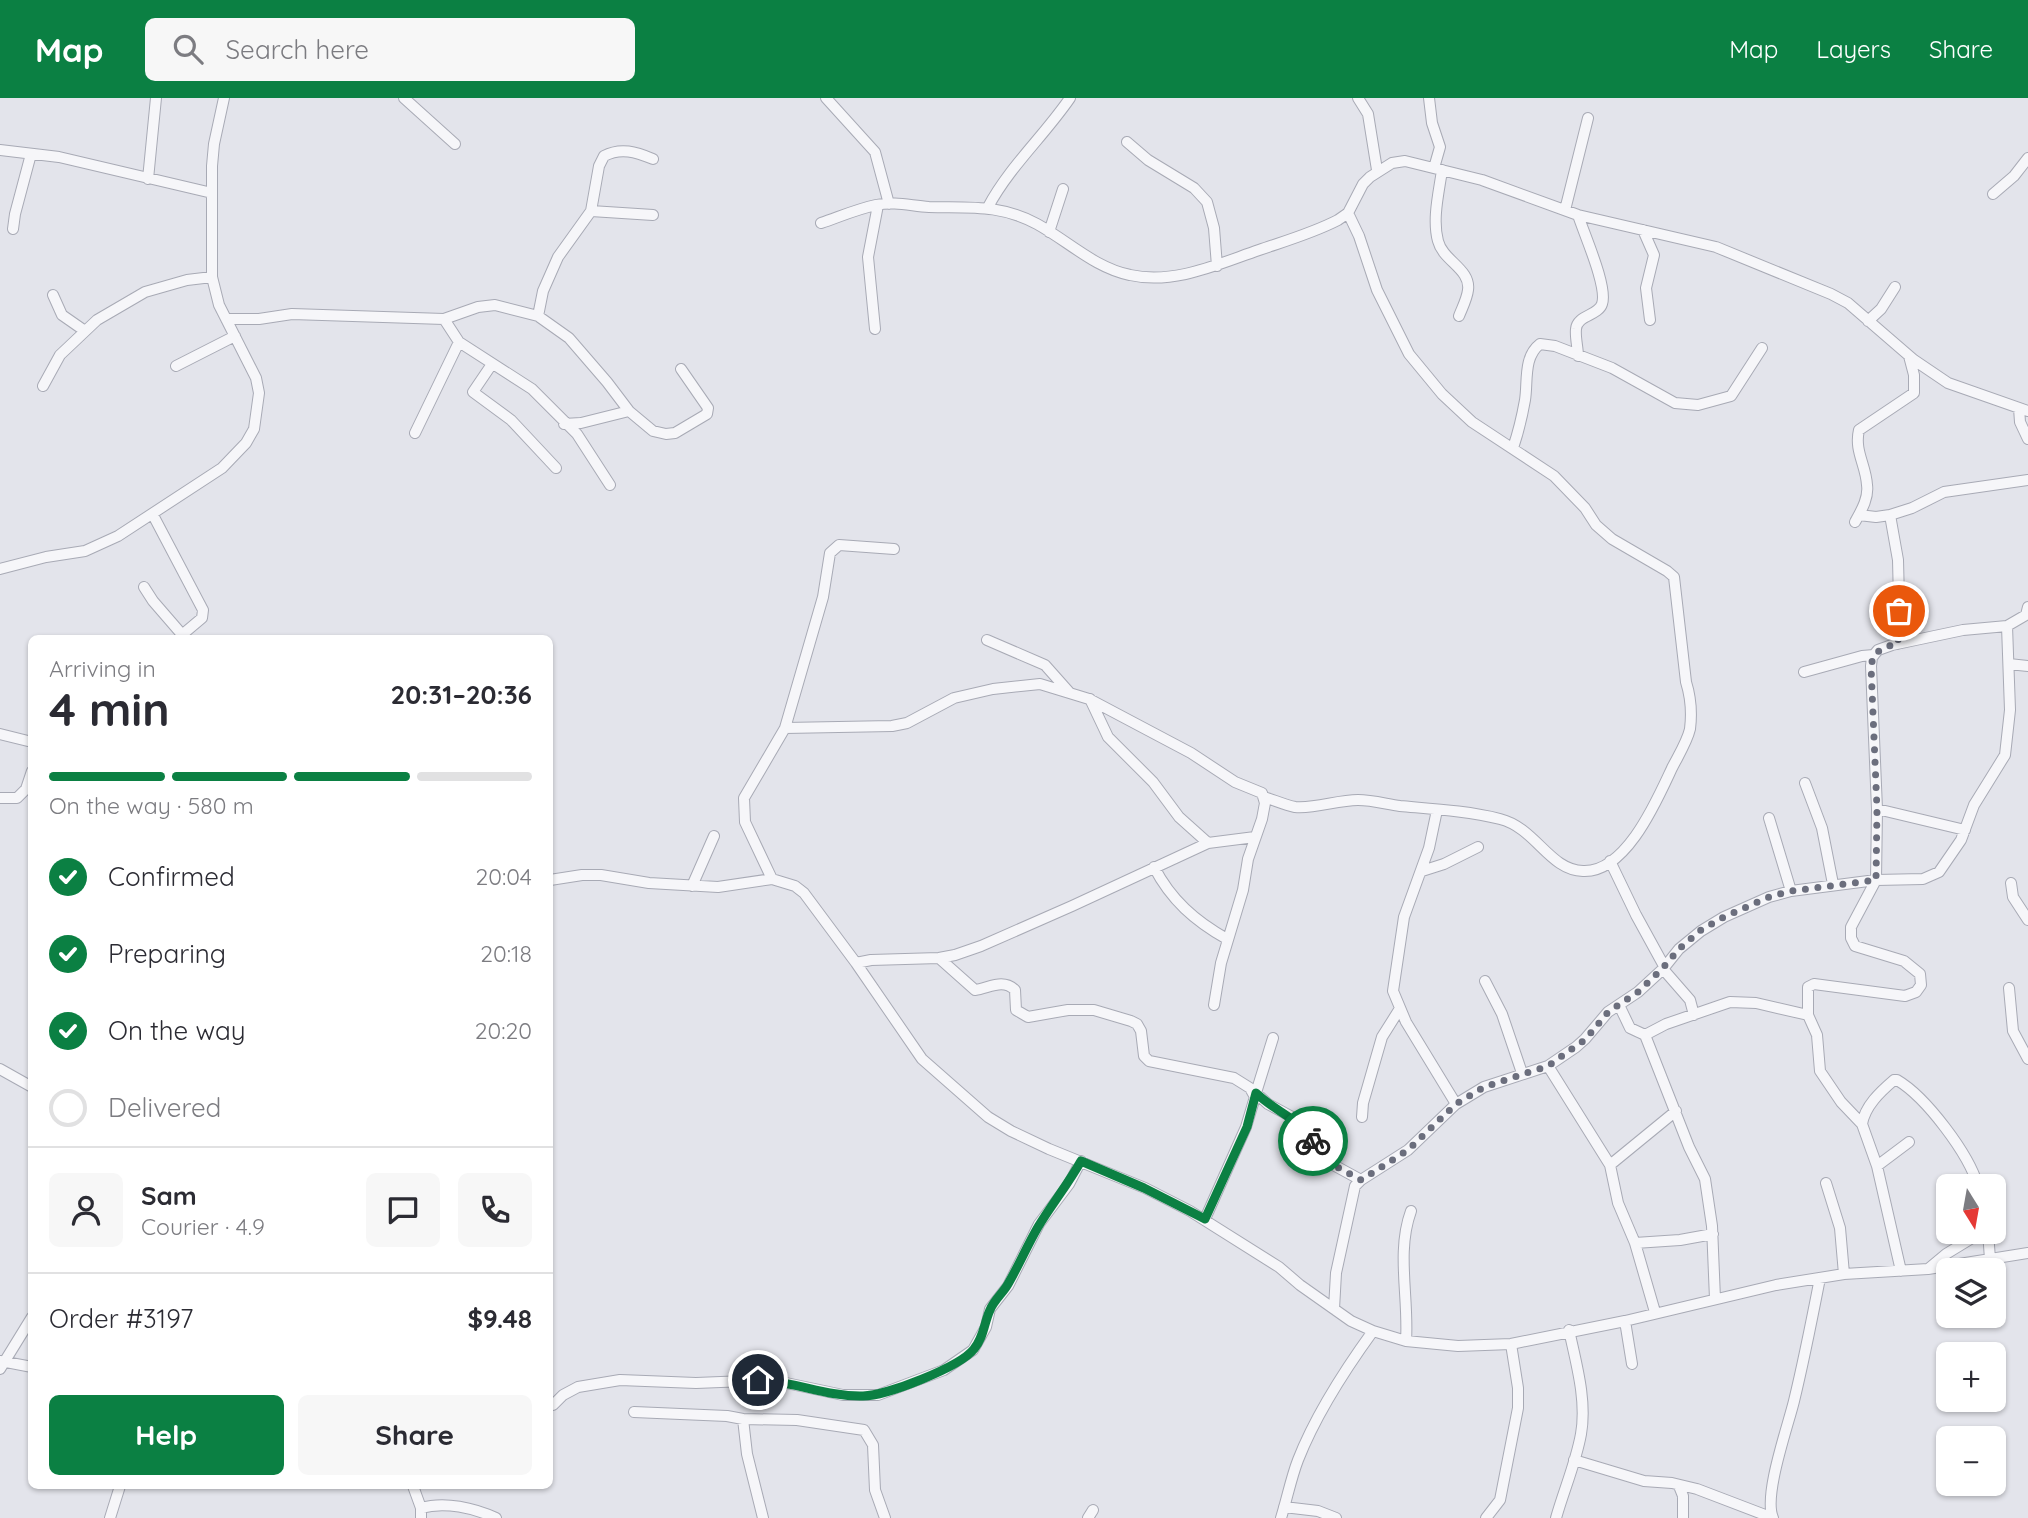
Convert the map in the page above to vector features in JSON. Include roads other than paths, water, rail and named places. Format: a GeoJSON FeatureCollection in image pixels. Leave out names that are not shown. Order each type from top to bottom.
{"type":"FeatureCollection","features":[{"type":"Feature","properties":{"kind":"street"},"geometry":{"type":"LineString","coordinates":[[148,179],[156,98]]}},
{"type":"Feature","properties":{"kind":"street"},"geometry":{"type":"LineString","coordinates":[[0,569],[100,546],[153,515],[222,468],[246,443],[254,429],[258,393],[256,378],[219,305],[212,277],[214,144],[224,98]]}},
{"type":"Feature","properties":{"kind":"street"},"geometry":{"type":"LineString","coordinates":[[404,98],[455,144]]}},
{"type":"Feature","properties":{"kind":"street"},"geometry":{"type":"LineString","coordinates":[[827,98],[875,152],[883,204],[871,234],[869,257],[875,329]]}},
{"type":"Feature","properties":{"kind":"street"},"geometry":{"type":"LineString","coordinates":[[988,207],[1000,184],[1070,98]]}},
{"type":"Feature","properties":{"kind":"street"},"geometry":{"type":"LineString","coordinates":[[1358,98],[1368,114],[1377,170]]}},
{"type":"Feature","properties":{"kind":"street"},"geometry":{"type":"LineString","coordinates":[[1429,98],[1432,123],[1440,147],[1436,231],[1438,244],[1444,255],[1465,274],[1468,281],[1467,294],[1459,316]]}},
{"type":"Feature","properties":{"kind":"street"},"geometry":{"type":"LineString","coordinates":[[1565,210],[1588,118]]}},
{"type":"Feature","properties":{"kind":"street"},"geometry":{"type":"LineString","coordinates":[[1127,142],[1148,160],[1194,188],[1207,202],[1214,228],[1217,266]]}},
{"type":"Feature","properties":{"kind":"street"},"geometry":{"type":"LineString","coordinates":[[0,150],[59,156],[212,193]]}},
{"type":"Feature","properties":{"kind":"street"},"geometry":{"type":"LineString","coordinates":[[538,316],[543,291],[558,257],[591,211],[599,166],[604,156],[625,151],[637,152],[653,159]]}},
{"type":"Feature","properties":{"kind":"street"},"geometry":{"type":"LineString","coordinates":[[13,229],[31,154]]}},
{"type":"Feature","properties":{"kind":"street"},"geometry":{"type":"LineString","coordinates":[[1993,194],[2014,176],[2028,158]]}},
{"type":"Feature","properties":{"kind":"street"},"geometry":{"type":"LineString","coordinates":[[821,223],[883,204],[988,207],[1007,211],[1049,232],[1103,266],[1132,276],[1170,276],[1217,266],[1322,228],[1348,213],[1363,184],[1377,170],[1405,161],[1482,180],[1578,215],[1716,247],[1807,284],[1848,303],[1909,355],[1948,383],[2023,410],[2020,422],[2028,439]]}},
{"type":"Feature","properties":{"kind":"street"},"geometry":{"type":"LineString","coordinates":[[1049,232],[1063,189]]}},
{"type":"Feature","properties":{"kind":"street"},"geometry":{"type":"LineString","coordinates":[[591,211],[653,215]]}},
{"type":"Feature","properties":{"kind":"street"},"geometry":{"type":"LineString","coordinates":[[785,727],[892,726],[907,723],[954,698],[1032,683],[1089,699],[1180,747],[1235,782],[1254,789],[1264,797],[1293,807],[1359,800],[1499,818],[1514,823],[1530,834],[1545,852],[1562,865],[1582,872],[1595,869],[1622,853],[1656,803],[1689,733],[1690,695],[1681,649],[1674,577],[1612,539],[1554,476],[1472,422],[1442,394],[1409,354],[1377,290],[1359,236],[1348,213]]}},
{"type":"Feature","properties":{"kind":"street"},"geometry":{"type":"LineString","coordinates":[[1578,215],[1594,257],[1603,301],[1600,309],[1578,323],[1578,356]]}},
{"type":"Feature","properties":{"kind":"street"},"geometry":{"type":"LineString","coordinates":[[1643,230],[1654,255],[1646,288],[1650,320]]}},
{"type":"Feature","properties":{"kind":"street"},"geometry":{"type":"LineString","coordinates":[[43,386],[60,355],[97,320],[145,292],[187,280],[212,277]]}},
{"type":"Feature","properties":{"kind":"street"},"geometry":{"type":"LineString","coordinates":[[1868,321],[1881,309],[1895,287]]}},
{"type":"Feature","properties":{"kind":"street"},"geometry":{"type":"LineString","coordinates":[[53,295],[62,315],[85,331]]}},
{"type":"Feature","properties":{"kind":"street"},"geometry":{"type":"LineString","coordinates":[[226,319],[259,319],[292,314],[444,319],[478,307],[495,305],[538,316],[569,338],[629,411],[653,431],[666,434],[684,429],[707,414],[708,408],[681,369]]}},
{"type":"Feature","properties":{"kind":"street"},"geometry":{"type":"LineString","coordinates":[[444,319],[459,342],[532,389],[576,434],[610,485]]}},
{"type":"Feature","properties":{"kind":"street"},"geometry":{"type":"LineString","coordinates":[[176,366],[235,336]]}},
{"type":"Feature","properties":{"kind":"street"},"geometry":{"type":"LineString","coordinates":[[415,433],[459,342]]}},
{"type":"Feature","properties":{"kind":"street"},"geometry":{"type":"LineString","coordinates":[[1513,448],[1525,399],[1528,364],[1534,348],[1540,344],[1612,368],[1675,403],[1698,405],[1731,396],[1762,348]]}},
{"type":"Feature","properties":{"kind":"street"},"geometry":{"type":"LineString","coordinates":[[1909,355],[1914,375],[1914,393],[1859,430],[1856,441],[1858,456],[1868,488],[1857,519],[1890,516],[1944,492],[2028,480]]}},
{"type":"Feature","properties":{"kind":"street"},"geometry":{"type":"LineString","coordinates":[[492,364],[473,392],[511,420],[556,468]]}},
{"type":"Feature","properties":{"kind":"street"},"geometry":{"type":"LineString","coordinates":[[564,424],[581,423],[629,411]]}},
{"type":"Feature","properties":{"kind":"street"},"geometry":{"type":"LineString","coordinates":[[153,515],[203,610],[202,618],[186,635]]}},
{"type":"Feature","properties":{"kind":"street"},"geometry":{"type":"LineString","coordinates":[[1890,516],[1898,560],[1898,644]]}},
{"type":"Feature","properties":{"kind":"street"},"geometry":{"type":"LineString","coordinates":[[772,879],[745,822],[744,798],[785,727],[823,597],[833,548],[839,545],[894,549]]}},
{"type":"Feature","properties":{"kind":"street"},"geometry":{"type":"LineString","coordinates":[[144,587],[182,635]]}},
{"type":"Feature","properties":{"kind":"street"},"geometry":{"type":"LineString","coordinates":[[1901,1270],[1877,1166],[1862,1124],[1820,1071],[1817,1035],[1808,1015],[1808,987],[1814,984],[1905,996],[1916,992],[1921,985],[1920,974],[1904,961],[1855,946],[1851,938],[1851,927],[1876,880],[1877,809],[1871,666],[1874,655],[1878,650],[1898,644],[1963,630],[2007,626],[2027,612]]}},
{"type":"Feature","properties":{"kind":"street"},"geometry":{"type":"LineString","coordinates":[[1334,1309],[1336,1273],[1355,1186],[1408,1150],[1456,1104],[1484,1087],[1548,1066],[1585,1040],[1608,1012],[1638,992],[1701,930],[1724,917],[1769,897],[1791,891],[1876,880],[1923,879],[1939,872],[1965,830],[1974,805],[2005,755],[2010,710],[2007,626]]}},
{"type":"Feature","properties":{"kind":"street"},"geometry":{"type":"LineString","coordinates":[[987,640],[1045,665],[1070,693]]}},
{"type":"Feature","properties":{"kind":"street"},"geometry":{"type":"LineString","coordinates":[[1804,672],[1852,658],[1874,655]]}},
{"type":"Feature","properties":{"kind":"street"},"geometry":{"type":"LineString","coordinates":[[2009,664],[2028,666]]}},
{"type":"Feature","properties":{"kind":"street"},"geometry":{"type":"LineString","coordinates":[[1089,699],[1108,737],[1153,782],[1179,817],[1208,843]]}},
{"type":"Feature","properties":{"kind":"street"},"geometry":{"type":"LineString","coordinates":[[0,734],[28,741]]}},
{"type":"Feature","properties":{"kind":"street"},"geometry":{"type":"LineString","coordinates":[[0,798],[17,798],[28,783]]}},
{"type":"Feature","properties":{"kind":"street"},"geometry":{"type":"LineString","coordinates":[[1805,783],[1822,828],[1833,884]]}},
{"type":"Feature","properties":{"kind":"street"},"geometry":{"type":"LineString","coordinates":[[1214,1005],[1227,939],[1262,820],[1264,797]]}},
{"type":"Feature","properties":{"kind":"street"},"geometry":{"type":"LineString","coordinates":[[1877,809],[1965,830]]}},
{"type":"Feature","properties":{"kind":"street"},"geometry":{"type":"LineString","coordinates":[[1437,810],[1422,871],[1404,917],[1394,991],[1399,1010],[1456,1104]]}},
{"type":"Feature","properties":{"kind":"street"},"geometry":{"type":"LineString","coordinates":[[1769,818],[1791,891]]}},
{"type":"Feature","properties":{"kind":"street"},"geometry":{"type":"LineString","coordinates":[[692,886],[714,836]]}},
{"type":"Feature","properties":{"kind":"street"},"geometry":{"type":"LineString","coordinates":[[856,963],[939,958],[981,946],[1208,843],[1255,837]]}},
{"type":"Feature","properties":{"kind":"street"},"geometry":{"type":"LineString","coordinates":[[1422,871],[1444,864],[1478,847]]}},
{"type":"Feature","properties":{"kind":"street"},"geometry":{"type":"LineString","coordinates":[[1610,861],[1663,967],[1690,1000],[1694,1016]]}},
{"type":"Feature","properties":{"kind":"street"},"geometry":{"type":"LineString","coordinates":[[1154,867],[1182,908],[1227,939]]}},
{"type":"Feature","properties":{"kind":"street"},"geometry":{"type":"LineString","coordinates":[[553,880],[601,875],[718,887],[772,879],[795,886],[804,893],[856,963],[922,1059],[988,1117],[1011,1131],[1144,1188],[1205,1219],[1279,1267],[1351,1321],[1406,1341],[1458,1346],[1511,1344],[1844,1273],[1936,1268]]}},
{"type":"Feature","properties":{"kind":"street"},"geometry":{"type":"LineString","coordinates":[[2011,883],[2013,897],[2028,920]]}},
{"type":"Feature","properties":{"kind":"street"},"geometry":{"type":"LineString","coordinates":[[939,958],[975,990],[1001,983],[1010,985],[1015,990],[1016,1010],[1028,1017],[1068,1010],[1094,1010],[1137,1024],[1141,1031],[1144,1056],[1149,1061],[1234,1078],[1305,1128],[1328,1162],[1361,1180]]}},
{"type":"Feature","properties":{"kind":"street"},"geometry":{"type":"LineString","coordinates":[[1485,981],[1502,1014],[1522,1073]]}},
{"type":"Feature","properties":{"kind":"street"},"geometry":{"type":"LineString","coordinates":[[2009,988],[2014,1031],[2028,1059]]}},
{"type":"Feature","properties":{"kind":"street"},"geometry":{"type":"LineString","coordinates":[[1645,1035],[1717,1005],[1743,1002],[1808,1015]]}},
{"type":"Feature","properties":{"kind":"street"},"geometry":{"type":"LineString","coordinates":[[1619,1004],[1630,1028],[1645,1035],[1689,1147],[1705,1179],[1713,1234],[1715,1299]]}},
{"type":"Feature","properties":{"kind":"street"},"geometry":{"type":"LineString","coordinates":[[1362,1117],[1363,1103],[1382,1037],[1399,1010]]}},
{"type":"Feature","properties":{"kind":"street"},"geometry":{"type":"LineString","coordinates":[[1205,1219],[1247,1127],[1273,1038]]}},
{"type":"Feature","properties":{"kind":"street"},"geometry":{"type":"LineString","coordinates":[[1548,1066],[1610,1165],[1618,1202],[1635,1243],[1655,1312]]}},
{"type":"Feature","properties":{"kind":"street"},"geometry":{"type":"LineString","coordinates":[[0,1069],[28,1085]]}},
{"type":"Feature","properties":{"kind":"street"},"geometry":{"type":"LineString","coordinates":[[1862,1124],[1875,1099],[1897,1080],[1922,1102],[1950,1134],[1973,1174]]}},
{"type":"Feature","properties":{"kind":"street"},"geometry":{"type":"LineString","coordinates":[[1610,1165],[1676,1111]]}},
{"type":"Feature","properties":{"kind":"street"},"geometry":{"type":"LineString","coordinates":[[1877,1166],[1909,1142]]}},
{"type":"Feature","properties":{"kind":"street"},"geometry":{"type":"LineString","coordinates":[[553,1405],[563,1395],[578,1387],[620,1380],[696,1383],[772,1380],[823,1391],[878,1395],[944,1370],[973,1350],[986,1327],[990,1309],[1008,1286],[1039,1224],[1069,1184],[1081,1161]]}},
{"type":"Feature","properties":{"kind":"street"},"geometry":{"type":"LineString","coordinates":[[1826,1183],[1840,1228],[1844,1273]]}},
{"type":"Feature","properties":{"kind":"street"},"geometry":{"type":"LineString","coordinates":[[1406,1341],[1404,1238],[1412,1211]]}},
{"type":"Feature","properties":{"kind":"street"},"geometry":{"type":"LineString","coordinates":[[1635,1243],[1680,1240],[1713,1234]]}},
{"type":"Feature","properties":{"kind":"street"},"geometry":{"type":"LineString","coordinates":[[1928,1269],[1962,1244]]}},
{"type":"Feature","properties":{"kind":"street"},"geometry":{"type":"LineString","coordinates":[[1996,1258],[2028,1253]]}},
{"type":"Feature","properties":{"kind":"street"},"geometry":{"type":"LineString","coordinates":[[1773,1518],[1771,1506],[1776,1466],[1795,1399],[1820,1278]]}},
{"type":"Feature","properties":{"kind":"street"},"geometry":{"type":"LineString","coordinates":[[1625,1321],[1632,1364]]}},
{"type":"Feature","properties":{"kind":"street"},"geometry":{"type":"LineString","coordinates":[[28,1323],[1,1364],[28,1367]]}},
{"type":"Feature","properties":{"kind":"street"},"geometry":{"type":"LineString","coordinates":[[1556,1518],[1581,1435],[1583,1417],[1569,1330]]}},
{"type":"Feature","properties":{"kind":"street"},"geometry":{"type":"LineString","coordinates":[[1336,1518],[1318,1511],[1283,1513],[1298,1460],[1347,1367],[1373,1331]]}},
{"type":"Feature","properties":{"kind":"street"},"geometry":{"type":"LineString","coordinates":[[1486,1518],[1500,1500],[1504,1488],[1509,1446],[1518,1408],[1518,1388],[1511,1344]]}},
{"type":"Feature","properties":{"kind":"street"},"geometry":{"type":"LineString","coordinates":[[634,1412],[797,1420],[864,1430],[873,1445],[875,1490],[884,1518]]}},
{"type":"Feature","properties":{"kind":"street"},"geometry":{"type":"LineString","coordinates":[[743,1419],[747,1454],[763,1518]]}},
{"type":"Feature","properties":{"kind":"street"},"geometry":{"type":"LineString","coordinates":[[1574,1460],[1644,1481],[1672,1483],[1697,1489],[1773,1518]]}},
{"type":"Feature","properties":{"kind":"street"},"geometry":{"type":"LineString","coordinates":[[1679,1486],[1683,1496],[1683,1518]]}},
{"type":"Feature","properties":{"kind":"street"},"geometry":{"type":"LineString","coordinates":[[110,1518],[119,1489]]}},
{"type":"Feature","properties":{"kind":"street"},"geometry":{"type":"LineString","coordinates":[[414,1489],[421,1513],[434,1504],[454,1506],[496,1518]]}}]}
